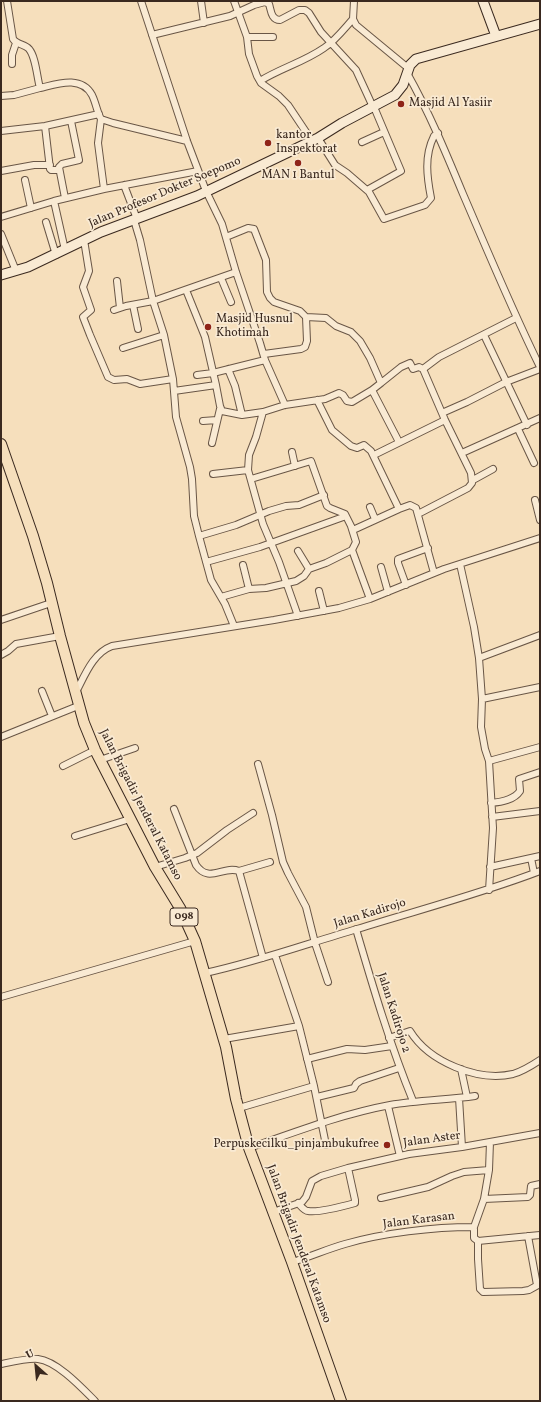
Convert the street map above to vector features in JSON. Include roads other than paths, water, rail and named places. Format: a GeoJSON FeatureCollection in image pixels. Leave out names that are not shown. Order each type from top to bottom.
{"type":"FeatureCollection","features":[{"type":"Feature","properties":{"kind":"main road"},"geometry":{"type":"LineString","coordinates":[[484,1],[496,36]]}},
{"type":"Feature","properties":{"kind":"main road"},"geometry":{"type":"LineString","coordinates":[[407,70],[413,61],[420,58],[540,24]]}},
{"type":"Feature","properties":{"kind":"main road","name":"Jalan Profesor Dokter Soepomo"},"geometry":{"type":"LineString","coordinates":[[1,275],[16,271],[56,255],[84,240],[206,192],[315,140],[342,123],[397,94],[403,85],[407,70]]}},
{"type":"Feature","properties":{"kind":"main road","name":"Jalan Brigadir Jenderal Katamso"},"geometry":{"type":"LineString","coordinates":[[1,444],[33,536],[47,583],[78,706],[95,750],[155,867],[180,908],[194,941],[224,1039],[249,1148],[292,1262],[341,1401]]}},
{"type":"Feature","properties":{"kind":"street"},"geometry":{"type":"LineString","coordinates":[[7,1],[12,34],[16,42],[24,45],[31,51],[40,88]]}},
{"type":"Feature","properties":{"kind":"street"},"geometry":{"type":"LineString","coordinates":[[141,1],[187,141],[206,192],[219,216],[264,357],[285,405]]}},
{"type":"Feature","properties":{"kind":"street"},"geometry":{"type":"LineString","coordinates":[[201,1],[204,23]]}},
{"type":"Feature","properties":{"kind":"street"},"geometry":{"type":"LineString","coordinates":[[234,1],[247,37],[249,54],[260,81],[288,105],[335,165],[367,190],[384,219],[428,204],[431,198],[427,171],[428,151],[434,136],[438,133]]}},
{"type":"Feature","properties":{"kind":"street"},"geometry":{"type":"LineString","coordinates":[[354,1],[353,19],[356,25],[360,30],[380,44],[407,70],[422,99],[438,133],[516,318],[540,368],[506,382],[442,413]]}},
{"type":"Feature","properties":{"kind":"street"},"geometry":{"type":"LineString","coordinates":[[152,35],[204,23],[238,13],[254,5],[265,2],[268,3],[273,17],[276,20],[299,10],[305,10],[321,32],[356,70],[374,107],[401,171],[367,190]]}},
{"type":"Feature","properties":{"kind":"street"},"geometry":{"type":"LineString","coordinates":[[260,81],[276,72],[306,59],[331,43],[353,19]]}},
{"type":"Feature","properties":{"kind":"street"},"geometry":{"type":"LineString","coordinates":[[247,37],[273,37]]}},
{"type":"Feature","properties":{"kind":"street"},"geometry":{"type":"LineString","coordinates":[[12,64],[12,52],[16,42]]}},
{"type":"Feature","properties":{"kind":"street"},"geometry":{"type":"LineString","coordinates":[[1,96],[14,95],[68,82],[80,84],[88,90],[92,95],[100,116],[98,143],[104,189]]}},
{"type":"Feature","properties":{"kind":"street"},"geometry":{"type":"LineString","coordinates":[[1,131],[45,126],[100,116],[113,123],[187,141]]}},
{"type":"Feature","properties":{"kind":"street"},"geometry":{"type":"LineString","coordinates":[[65,198],[59,165],[79,160],[71,121]]}},
{"type":"Feature","properties":{"kind":"street"},"geometry":{"type":"LineString","coordinates":[[45,126],[51,170],[59,170]]}},
{"type":"Feature","properties":{"kind":"street"},"geometry":{"type":"LineString","coordinates":[[362,142],[384,132]]}},
{"type":"Feature","properties":{"kind":"street"},"geometry":{"type":"LineString","coordinates":[[1,171],[34,165],[50,165]]}},
{"type":"Feature","properties":{"kind":"street"},"geometry":{"type":"LineString","coordinates":[[1,217],[54,200],[198,170]]}},
{"type":"Feature","properties":{"kind":"street"},"geometry":{"type":"LineString","coordinates":[[25,180],[30,208]]}},
{"type":"Feature","properties":{"kind":"street"},"geometry":{"type":"LineString","coordinates":[[124,185],[135,219],[153,301],[164,335],[173,379],[177,423],[192,479],[194,516],[211,580],[221,597],[234,626]]}},
{"type":"Feature","properties":{"kind":"street"},"geometry":{"type":"LineString","coordinates":[[54,200],[65,250]]}},
{"type":"Feature","properties":{"kind":"street"},"geometry":{"type":"LineString","coordinates":[[46,222],[56,255]]}},
{"type":"Feature","properties":{"kind":"street"},"geometry":{"type":"LineString","coordinates":[[226,237],[248,228],[254,229],[266,260],[268,297],[274,302],[300,311],[306,316],[326,318],[336,326],[351,332],[360,341],[370,358],[381,384]]}},
{"type":"Feature","properties":{"kind":"street"},"geometry":{"type":"LineString","coordinates":[[1,234],[16,271]]}},
{"type":"Feature","properties":{"kind":"street"},"geometry":{"type":"LineString","coordinates":[[84,240],[89,271],[84,287],[91,310],[83,317],[104,369],[111,379],[127,379],[140,384],[173,379]]}},
{"type":"Feature","properties":{"kind":"street"},"geometry":{"type":"LineString","coordinates":[[117,281],[117,309],[153,301],[236,272]]}},
{"type":"Feature","properties":{"kind":"street"},"geometry":{"type":"LineString","coordinates":[[221,278],[231,302]]}},
{"type":"Feature","properties":{"kind":"street"},"geometry":{"type":"LineString","coordinates":[[186,290],[205,337],[216,385],[220,409],[212,443]]}},
{"type":"Feature","properties":{"kind":"street"},"geometry":{"type":"LineString","coordinates":[[133,305],[138,329]]}},
{"type":"Feature","properties":{"kind":"street"},"geometry":{"type":"LineString","coordinates":[[197,375],[213,373],[264,357],[305,347],[307,341],[306,316]]}},
{"type":"Feature","properties":{"kind":"street"},"geometry":{"type":"LineString","coordinates":[[220,409],[223,412],[242,415],[263,412],[285,405],[325,399],[339,393],[349,402],[352,402],[381,384],[407,364],[410,363],[414,369],[419,367],[422,368],[433,360],[516,318]]}},
{"type":"Feature","properties":{"kind":"street"},"geometry":{"type":"LineString","coordinates":[[123,348],[164,335]]}},
{"type":"Feature","properties":{"kind":"street"},"geometry":{"type":"LineString","coordinates":[[484,335],[526,425]]}},
{"type":"Feature","properties":{"kind":"street"},"geometry":{"type":"LineString","coordinates":[[422,368],[445,420],[470,469],[473,480]]}},
{"type":"Feature","properties":{"kind":"street"},"geometry":{"type":"LineString","coordinates":[[228,369],[235,386],[242,415]]}},
{"type":"Feature","properties":{"kind":"street"},"geometry":{"type":"LineString","coordinates":[[174,391],[216,385]]}},
{"type":"Feature","properties":{"kind":"street"},"geometry":{"type":"LineString","coordinates":[[372,390],[399,442]]}},
{"type":"Feature","properties":{"kind":"street"},"geometry":{"type":"LineString","coordinates":[[318,400],[332,430],[351,446],[357,448],[365,445],[374,455],[399,509]]}},
{"type":"Feature","properties":{"kind":"street"},"geometry":{"type":"LineString","coordinates":[[263,412],[256,437],[248,455],[248,470],[263,524],[298,616]]}},
{"type":"Feature","properties":{"kind":"street"},"geometry":{"type":"LineString","coordinates":[[462,453],[540,418]]}},
{"type":"Feature","properties":{"kind":"street"},"geometry":{"type":"LineString","coordinates":[[203,421],[217,420]]}},
{"type":"Feature","properties":{"kind":"street"},"geometry":{"type":"LineString","coordinates":[[374,455],[445,420]]}},
{"type":"Feature","properties":{"kind":"street"},"geometry":{"type":"LineString","coordinates":[[518,429],[534,463]]}},
{"type":"Feature","properties":{"kind":"street"},"geometry":{"type":"LineString","coordinates":[[292,452],[295,466]]}},
{"type":"Feature","properties":{"kind":"street"},"geometry":{"type":"LineString","coordinates":[[221,597],[249,589],[266,588],[287,584],[302,578],[309,569],[326,563],[352,550],[356,542],[353,530],[346,516],[342,512],[329,507],[312,461],[250,479]]}},
{"type":"Feature","properties":{"kind":"street"},"geometry":{"type":"LineString","coordinates":[[418,514],[468,488],[472,484],[473,480],[493,469]]}},
{"type":"Feature","properties":{"kind":"street"},"geometry":{"type":"LineString","coordinates":[[213,474],[248,470]]}},
{"type":"Feature","properties":{"kind":"street"},"geometry":{"type":"LineString","coordinates":[[199,536],[236,525],[286,506],[300,505],[324,496]]}},
{"type":"Feature","properties":{"kind":"street"},"geometry":{"type":"LineString","coordinates":[[535,500],[540,520]]}},
{"type":"Feature","properties":{"kind":"street"},"geometry":{"type":"LineString","coordinates":[[353,530],[399,509],[410,505],[415,507],[434,573]]}},
{"type":"Feature","properties":{"kind":"street"},"geometry":{"type":"LineString","coordinates":[[370,507],[375,519]]}},
{"type":"Feature","properties":{"kind":"street"},"geometry":{"type":"LineString","coordinates":[[206,562],[260,547],[270,542],[346,516]]}},
{"type":"Feature","properties":{"kind":"street"},"geometry":{"type":"LineString","coordinates":[[75,693],[96,656],[107,648],[118,644],[324,611],[370,599],[434,573],[540,538]]}},
{"type":"Feature","properties":{"kind":"street"},"geometry":{"type":"LineString","coordinates":[[406,585],[398,559],[428,548]]}},
{"type":"Feature","properties":{"kind":"street"},"geometry":{"type":"LineString","coordinates":[[352,550],[370,599]]}},
{"type":"Feature","properties":{"kind":"street"},"geometry":{"type":"LineString","coordinates":[[298,551],[309,569]]}},
{"type":"Feature","properties":{"kind":"street"},"geometry":{"type":"LineString","coordinates":[[460,564],[474,627],[479,658],[482,699],[481,728],[489,761],[493,834],[489,890]]}},
{"type":"Feature","properties":{"kind":"street"},"geometry":{"type":"LineString","coordinates":[[242,566],[249,589]]}},
{"type":"Feature","properties":{"kind":"street"},"geometry":{"type":"LineString","coordinates":[[381,567],[388,592]]}},
{"type":"Feature","properties":{"kind":"street"},"geometry":{"type":"LineString","coordinates":[[319,591],[324,611]]}},
{"type":"Feature","properties":{"kind":"street"},"geometry":{"type":"LineString","coordinates":[[1,620],[51,603]]}},
{"type":"Feature","properties":{"kind":"street"},"geometry":{"type":"LineString","coordinates":[[479,658],[540,635]]}},
{"type":"Feature","properties":{"kind":"street"},"geometry":{"type":"LineString","coordinates":[[1,655],[16,644],[60,636]]}},
{"type":"Feature","properties":{"kind":"street"},"geometry":{"type":"LineString","coordinates":[[482,699],[540,687]]}},
{"type":"Feature","properties":{"kind":"street"},"geometry":{"type":"LineString","coordinates":[[42,691],[52,716]]}},
{"type":"Feature","properties":{"kind":"street"},"geometry":{"type":"LineString","coordinates":[[1,737],[78,706]]}},
{"type":"Feature","properties":{"kind":"street"},"geometry":{"type":"LineString","coordinates":[[489,761],[540,747]]}},
{"type":"Feature","properties":{"kind":"street"},"geometry":{"type":"LineString","coordinates":[[100,760],[135,748]]}},
{"type":"Feature","properties":{"kind":"street"},"geometry":{"type":"LineString","coordinates":[[63,766],[95,750]]}},
{"type":"Feature","properties":{"kind":"street"},"geometry":{"type":"LineString","coordinates":[[258,764],[283,862],[306,907],[315,943],[328,982]]}},
{"type":"Feature","properties":{"kind":"street"},"geometry":{"type":"LineString","coordinates":[[491,803],[504,802],[518,794],[520,792],[518,779],[540,772]]}},
{"type":"Feature","properties":{"kind":"street"},"geometry":{"type":"LineString","coordinates":[[174,809],[192,856],[199,869],[206,874],[233,870],[239,871],[270,862]]}},
{"type":"Feature","properties":{"kind":"street"},"geometry":{"type":"LineString","coordinates":[[492,817],[540,811]]}},
{"type":"Feature","properties":{"kind":"street"},"geometry":{"type":"LineString","coordinates":[[155,867],[192,856],[253,813]]}},
{"type":"Feature","properties":{"kind":"street"},"geometry":{"type":"LineString","coordinates":[[75,836],[130,819]]}},
{"type":"Feature","properties":{"kind":"street"},"geometry":{"type":"LineString","coordinates":[[490,867],[540,856]]}},
{"type":"Feature","properties":{"kind":"street"},"geometry":{"type":"LineString","coordinates":[[531,858],[537,872]]}},
{"type":"Feature","properties":{"kind":"street"},"geometry":{"type":"LineString","coordinates":[[239,871],[263,958]]}},
{"type":"Feature","properties":{"kind":"street","name":"Jalan Kadirojo"},"geometry":{"type":"LineString","coordinates":[[205,973],[240,965],[315,943],[356,929],[489,890],[537,872]]}},
{"type":"Feature","properties":{"kind":"street","name":"Jalan Kadirojo 2"},"geometry":{"type":"LineString","coordinates":[[356,929],[389,1038],[399,1068],[413,1101]]}},
{"type":"Feature","properties":{"kind":"street"},"geometry":{"type":"LineString","coordinates":[[1,997],[194,941]]}},
{"type":"Feature","properties":{"kind":"street"},"geometry":{"type":"LineString","coordinates":[[275,955],[299,1026],[323,1123],[326,1144]]}},
{"type":"Feature","properties":{"kind":"street"},"geometry":{"type":"LineString","coordinates":[[224,1039],[299,1026]]}},
{"type":"Feature","properties":{"kind":"street"},"geometry":{"type":"LineString","coordinates":[[389,1038],[410,1032],[424,1049],[440,1060],[461,1069],[484,1074],[500,1075],[522,1071],[540,1060]]}},
{"type":"Feature","properties":{"kind":"street"},"geometry":{"type":"LineString","coordinates":[[307,1059],[347,1049],[365,1050],[392,1046]]}},
{"type":"Feature","properties":{"kind":"street"},"geometry":{"type":"LineString","coordinates":[[317,1097],[354,1088],[360,1081],[399,1068]]}},
{"type":"Feature","properties":{"kind":"street"},"geometry":{"type":"LineString","coordinates":[[461,1069],[467,1097]]}},
{"type":"Feature","properties":{"kind":"street"},"geometry":{"type":"LineString","coordinates":[[239,1108],[314,1086]]}},
{"type":"Feature","properties":{"kind":"street"},"geometry":{"type":"LineString","coordinates":[[249,1148],[323,1123],[388,1106],[413,1101],[475,1096]]}},
{"type":"Feature","properties":{"kind":"street"},"geometry":{"type":"LineString","coordinates":[[459,1098],[462,1147]]}},
{"type":"Feature","properties":{"kind":"street"},"geometry":{"type":"LineString","coordinates":[[388,1106],[400,1156]]}},
{"type":"Feature","properties":{"kind":"street","name":"Jalan Aster"},"geometry":{"type":"LineString","coordinates":[[298,1203],[302,1202],[306,1197],[312,1180],[348,1168],[400,1156],[540,1133]]}},
{"type":"Feature","properties":{"kind":"street"},"geometry":{"type":"LineString","coordinates":[[490,1142],[484,1199],[474,1228],[473,1236],[478,1241],[480,1289],[483,1292],[530,1290],[538,1284],[528,1236]]}},
{"type":"Feature","properties":{"kind":"street"},"geometry":{"type":"LineString","coordinates":[[273,1212],[298,1203],[308,1212],[336,1208],[354,1203],[355,1200],[348,1168]]}},
{"type":"Feature","properties":{"kind":"street"},"geometry":{"type":"LineString","coordinates":[[381,1198],[428,1187],[464,1172],[488,1170]]}},
{"type":"Feature","properties":{"kind":"street"},"geometry":{"type":"LineString","coordinates":[[484,1199],[528,1197],[532,1186],[540,1184]]}},
{"type":"Feature","properties":{"kind":"street","name":"Jalan Karasan"},"geometry":{"type":"LineString","coordinates":[[292,1262],[311,1257],[347,1243],[429,1229],[459,1227],[474,1228]]}},
{"type":"Feature","properties":{"kind":"street"},"geometry":{"type":"LineString","coordinates":[[478,1241],[540,1235]]}},
{"type":"Feature","properties":{"kind":"street"},"geometry":{"type":"LineString","coordinates":[[1,1364],[38,1358],[47,1361],[55,1365],[95,1401]]}},
{"type":"Feature","properties":{"kind":"place","name":"Masjid Al Yasiir"},"geometry":{"type":"Point","coordinates":[401,104]}},
{"type":"Feature","properties":{"kind":"place","name":"kantor Inspektorat"},"geometry":{"type":"Point","coordinates":[268,143]}},
{"type":"Feature","properties":{"kind":"place","name":"MAN 1 Bantul"},"geometry":{"type":"Point","coordinates":[298,163]}},
{"type":"Feature","properties":{"kind":"place","name":"Masjid Husnul Khotimah"},"geometry":{"type":"Point","coordinates":[208,327]}},
{"type":"Feature","properties":{"kind":"place","name":"Perpuskecilku_pinjambukufree"},"geometry":{"type":"Point","coordinates":[387,1145]}}]}
